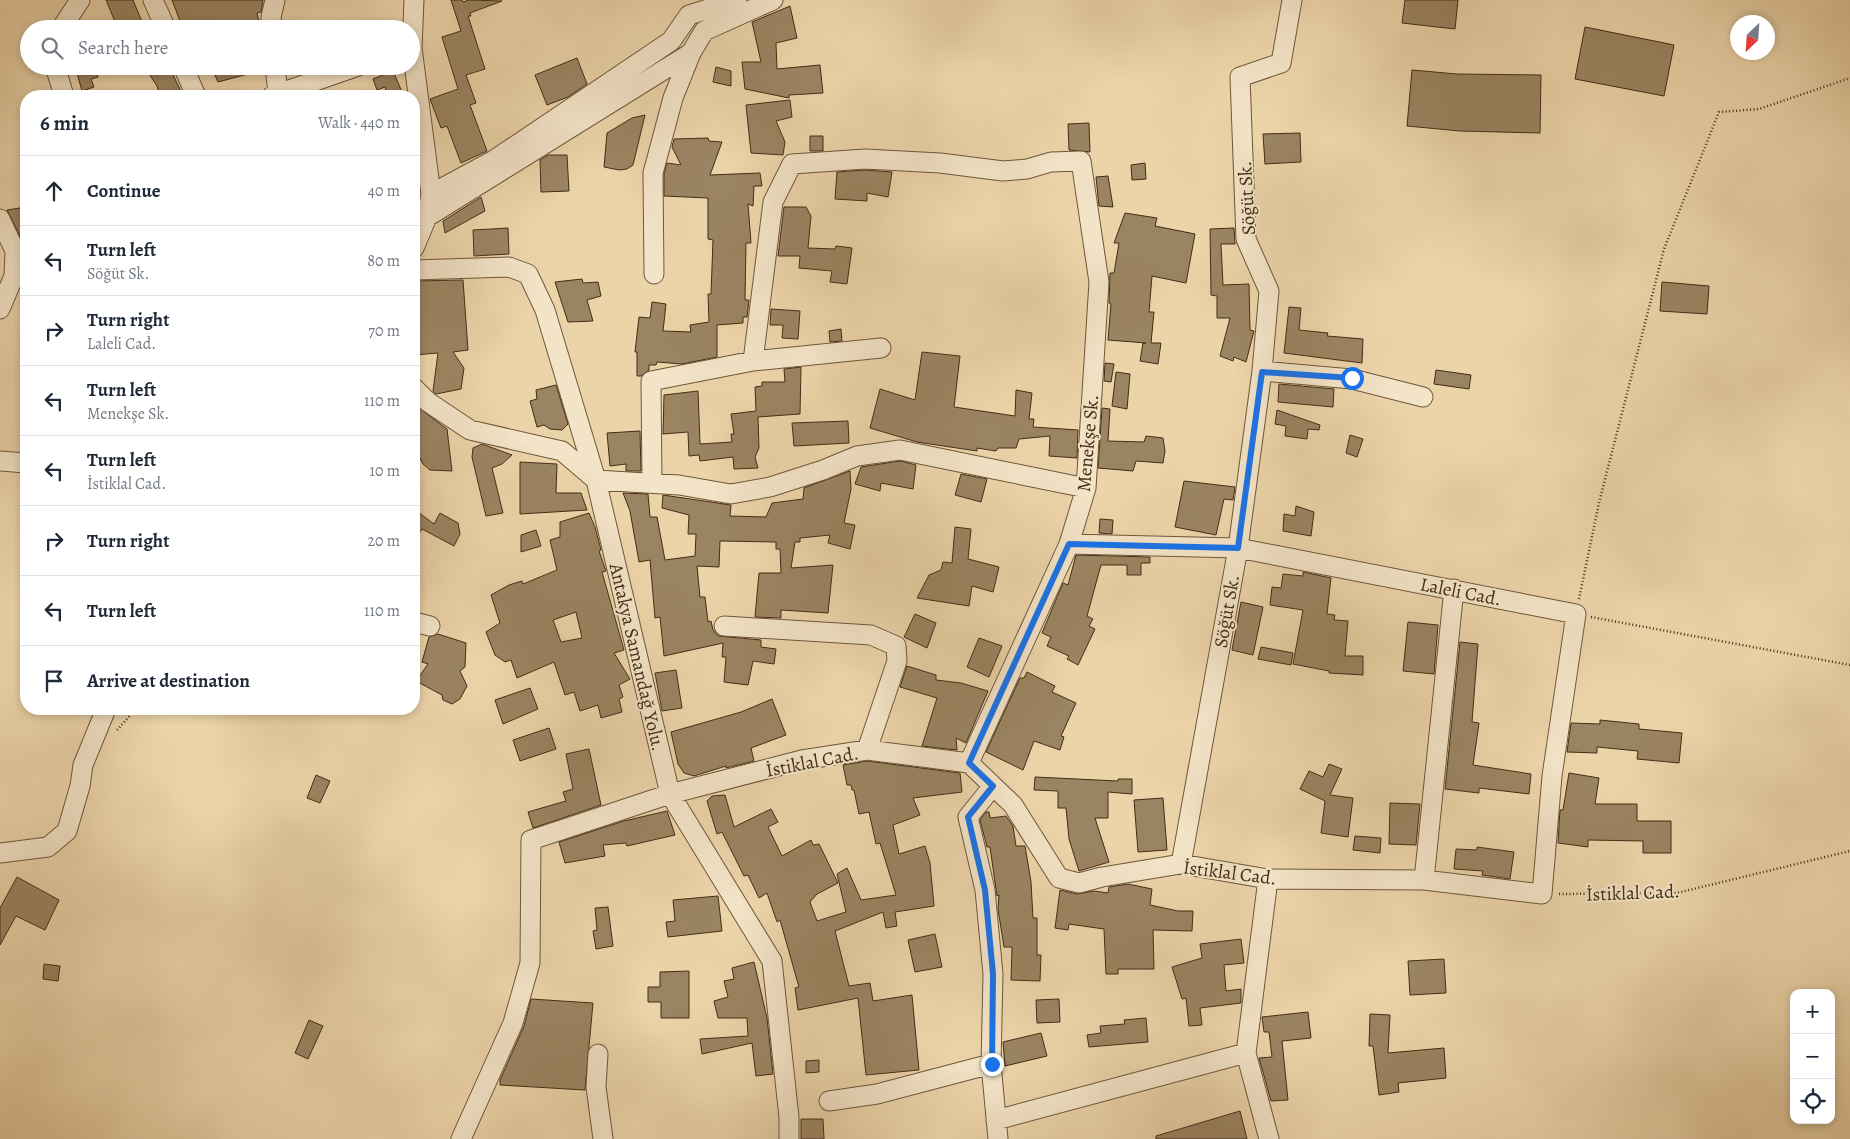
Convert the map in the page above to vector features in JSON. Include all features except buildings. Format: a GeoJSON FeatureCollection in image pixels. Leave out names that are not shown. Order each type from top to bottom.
{"type":"FeatureCollection","features":[{"type":"Feature","properties":{"kind":"street"},"geometry":{"type":"LineString","coordinates":[[67,20],[80,0]]}},
{"type":"Feature","properties":{"kind":"street"},"geometry":{"type":"LineString","coordinates":[[153,0],[162,20]]}},
{"type":"Feature","properties":{"kind":"street"},"geometry":{"type":"LineString","coordinates":[[413,20],[414,0]]}},
{"type":"Feature","properties":{"kind":"street"},"geometry":{"type":"LineString","coordinates":[[685,8],[737,0]]}},
{"type":"Feature","properties":{"kind":"street"},"geometry":{"type":"LineString","coordinates":[[654,274],[653,173],[673,98],[691,53],[704,31],[773,0]]}},
{"type":"Feature","properties":{"kind":"street","name":"Söğüt Sk."},"geometry":{"type":"LineString","coordinates":[[1181,864],[1238,548],[1262,372],[1269,291],[1246,239],[1240,77],[1280,63],[1292,0]]}},
{"type":"Feature","properties":{"kind":"street"},"geometry":{"type":"LineString","coordinates":[[431,194],[494,160],[672,41],[685,8]]}},
{"type":"Feature","properties":{"kind":"street"},"geometry":{"type":"LineString","coordinates":[[685,8],[704,31]]}},
{"type":"Feature","properties":{"kind":"street"},"geometry":{"type":"LineString","coordinates":[[427,217],[691,53]]}},
{"type":"Feature","properties":{"kind":"street"},"geometry":{"type":"LineString","coordinates":[[58,75],[62,90]]}},
{"type":"Feature","properties":{"kind":"street"},"geometry":{"type":"LineString","coordinates":[[187,75],[193,90]]}},
{"type":"Feature","properties":{"kind":"street"},"geometry":{"type":"LineString","coordinates":[[275,75],[275,90]]}},
{"type":"Feature","properties":{"kind":"street"},"geometry":{"type":"LineString","coordinates":[[289,90],[332,75]]}},
{"type":"Feature","properties":{"kind":"street"},"geometry":{"type":"LineString","coordinates":[[416,75],[417,90]]}},
{"type":"Feature","properties":{"kind":"street"},"geometry":{"type":"LineString","coordinates":[[420,109],[431,194],[427,217],[420,234]]}},
{"type":"Feature","properties":{"kind":"street","name":"Menekşe Sk."},"geometry":{"type":"LineString","coordinates":[[753,361],[773,202],[792,164],[865,159],[940,163],[1003,171],[1027,169],[1051,162],[1081,161],[1099,282],[1086,488],[1069,544],[969,763]]}},
{"type":"Feature","properties":{"kind":"street"},"geometry":{"type":"LineString","coordinates":[[0,219],[20,249]]}},
{"type":"Feature","properties":{"kind":"street"},"geometry":{"type":"LineString","coordinates":[[0,309],[14,276],[20,255]]}},
{"type":"Feature","properties":{"kind":"street","name":"Antakya Samandağ Yolu."},"geometry":{"type":"LineString","coordinates":[[420,270],[509,267],[528,274],[545,310],[596,480],[670,794],[772,961],[789,1117],[789,1139]]}},
{"type":"Feature","properties":{"kind":"street"},"geometry":{"type":"LineString","coordinates":[[652,482],[652,381],[753,361],[881,348]]}},
{"type":"Feature","properties":{"kind":"street"},"geometry":{"type":"LineString","coordinates":[[1262,372],[1352,378],[1423,397]]}},
{"type":"Feature","properties":{"kind":"street"},"geometry":{"type":"LineString","coordinates":[[420,394],[428,402],[470,430],[562,451],[596,480],[652,482],[731,494],[770,487],[823,470],[857,456],[900,450],[1086,488]]}},
{"type":"Feature","properties":{"kind":"street"},"geometry":{"type":"LineString","coordinates":[[0,461],[20,463]]}},
{"type":"Feature","properties":{"kind":"street","name":"Laleli Cad."},"geometry":{"type":"LineString","coordinates":[[1069,544],[1238,548],[1576,614]]}},
{"type":"Feature","properties":{"kind":"street"},"geometry":{"type":"LineString","coordinates":[[1424,880],[1454,589]]}},
{"type":"Feature","properties":{"kind":"street"},"geometry":{"type":"LineString","coordinates":[[1542,894],[1552,776],[1576,614]]}},
{"type":"Feature","properties":{"kind":"street"},"geometry":{"type":"LineString","coordinates":[[724,626],[871,635],[896,646],[897,661],[867,750]]}},
{"type":"Feature","properties":{"kind":"street"},"geometry":{"type":"LineString","coordinates":[[0,853],[48,847],[67,831],[80,786],[83,765],[104,715]]}},
{"type":"Feature","properties":{"kind":"street","name":"İstiklal Cad."},"geometry":{"type":"LineString","coordinates":[[462,1139],[513,1022],[530,963],[531,840],[670,794],[802,760],[867,750],[969,763],[1013,805],[1059,878],[1079,883],[1102,877],[1181,864],[1268,879],[1424,880],[1542,894]]}},
{"type":"Feature","properties":{"kind":"street"},"geometry":{"type":"LineString","coordinates":[[993,786],[968,817],[985,890],[993,974],[992,1064],[997,1130],[1246,1053]]}},
{"type":"Feature","properties":{"kind":"street"},"geometry":{"type":"LineString","coordinates":[[1268,879],[1246,1053],[1269,1139]]}},
{"type":"Feature","properties":{"kind":"street"},"geometry":{"type":"LineString","coordinates":[[598,1054],[596,1087],[603,1139]]}},
{"type":"Feature","properties":{"kind":"street"},"geometry":{"type":"LineString","coordinates":[[829,1102],[877,1094],[992,1064]]}},
{"type":"Feature","properties":{"kind":"path"},"geometry":{"type":"LineString","coordinates":[[1850,78],[1760,109],[1719,112],[1664,249],[1600,503],[1576,614],[1850,665]]}},
{"type":"Feature","properties":{"kind":"path","name":"İstiklal Cad."},"geometry":{"type":"LineString","coordinates":[[1542,894],[1677,892],[1850,850]]}},
{"type":"Feature","properties":{"kind":"route"},"geometry":{"type":"LineString","coordinates":[[992,1064],[993,974],[985,890],[968,817],[993,786],[969,763],[1069,544],[1238,548],[1262,372],[1352,378]]}}]}
